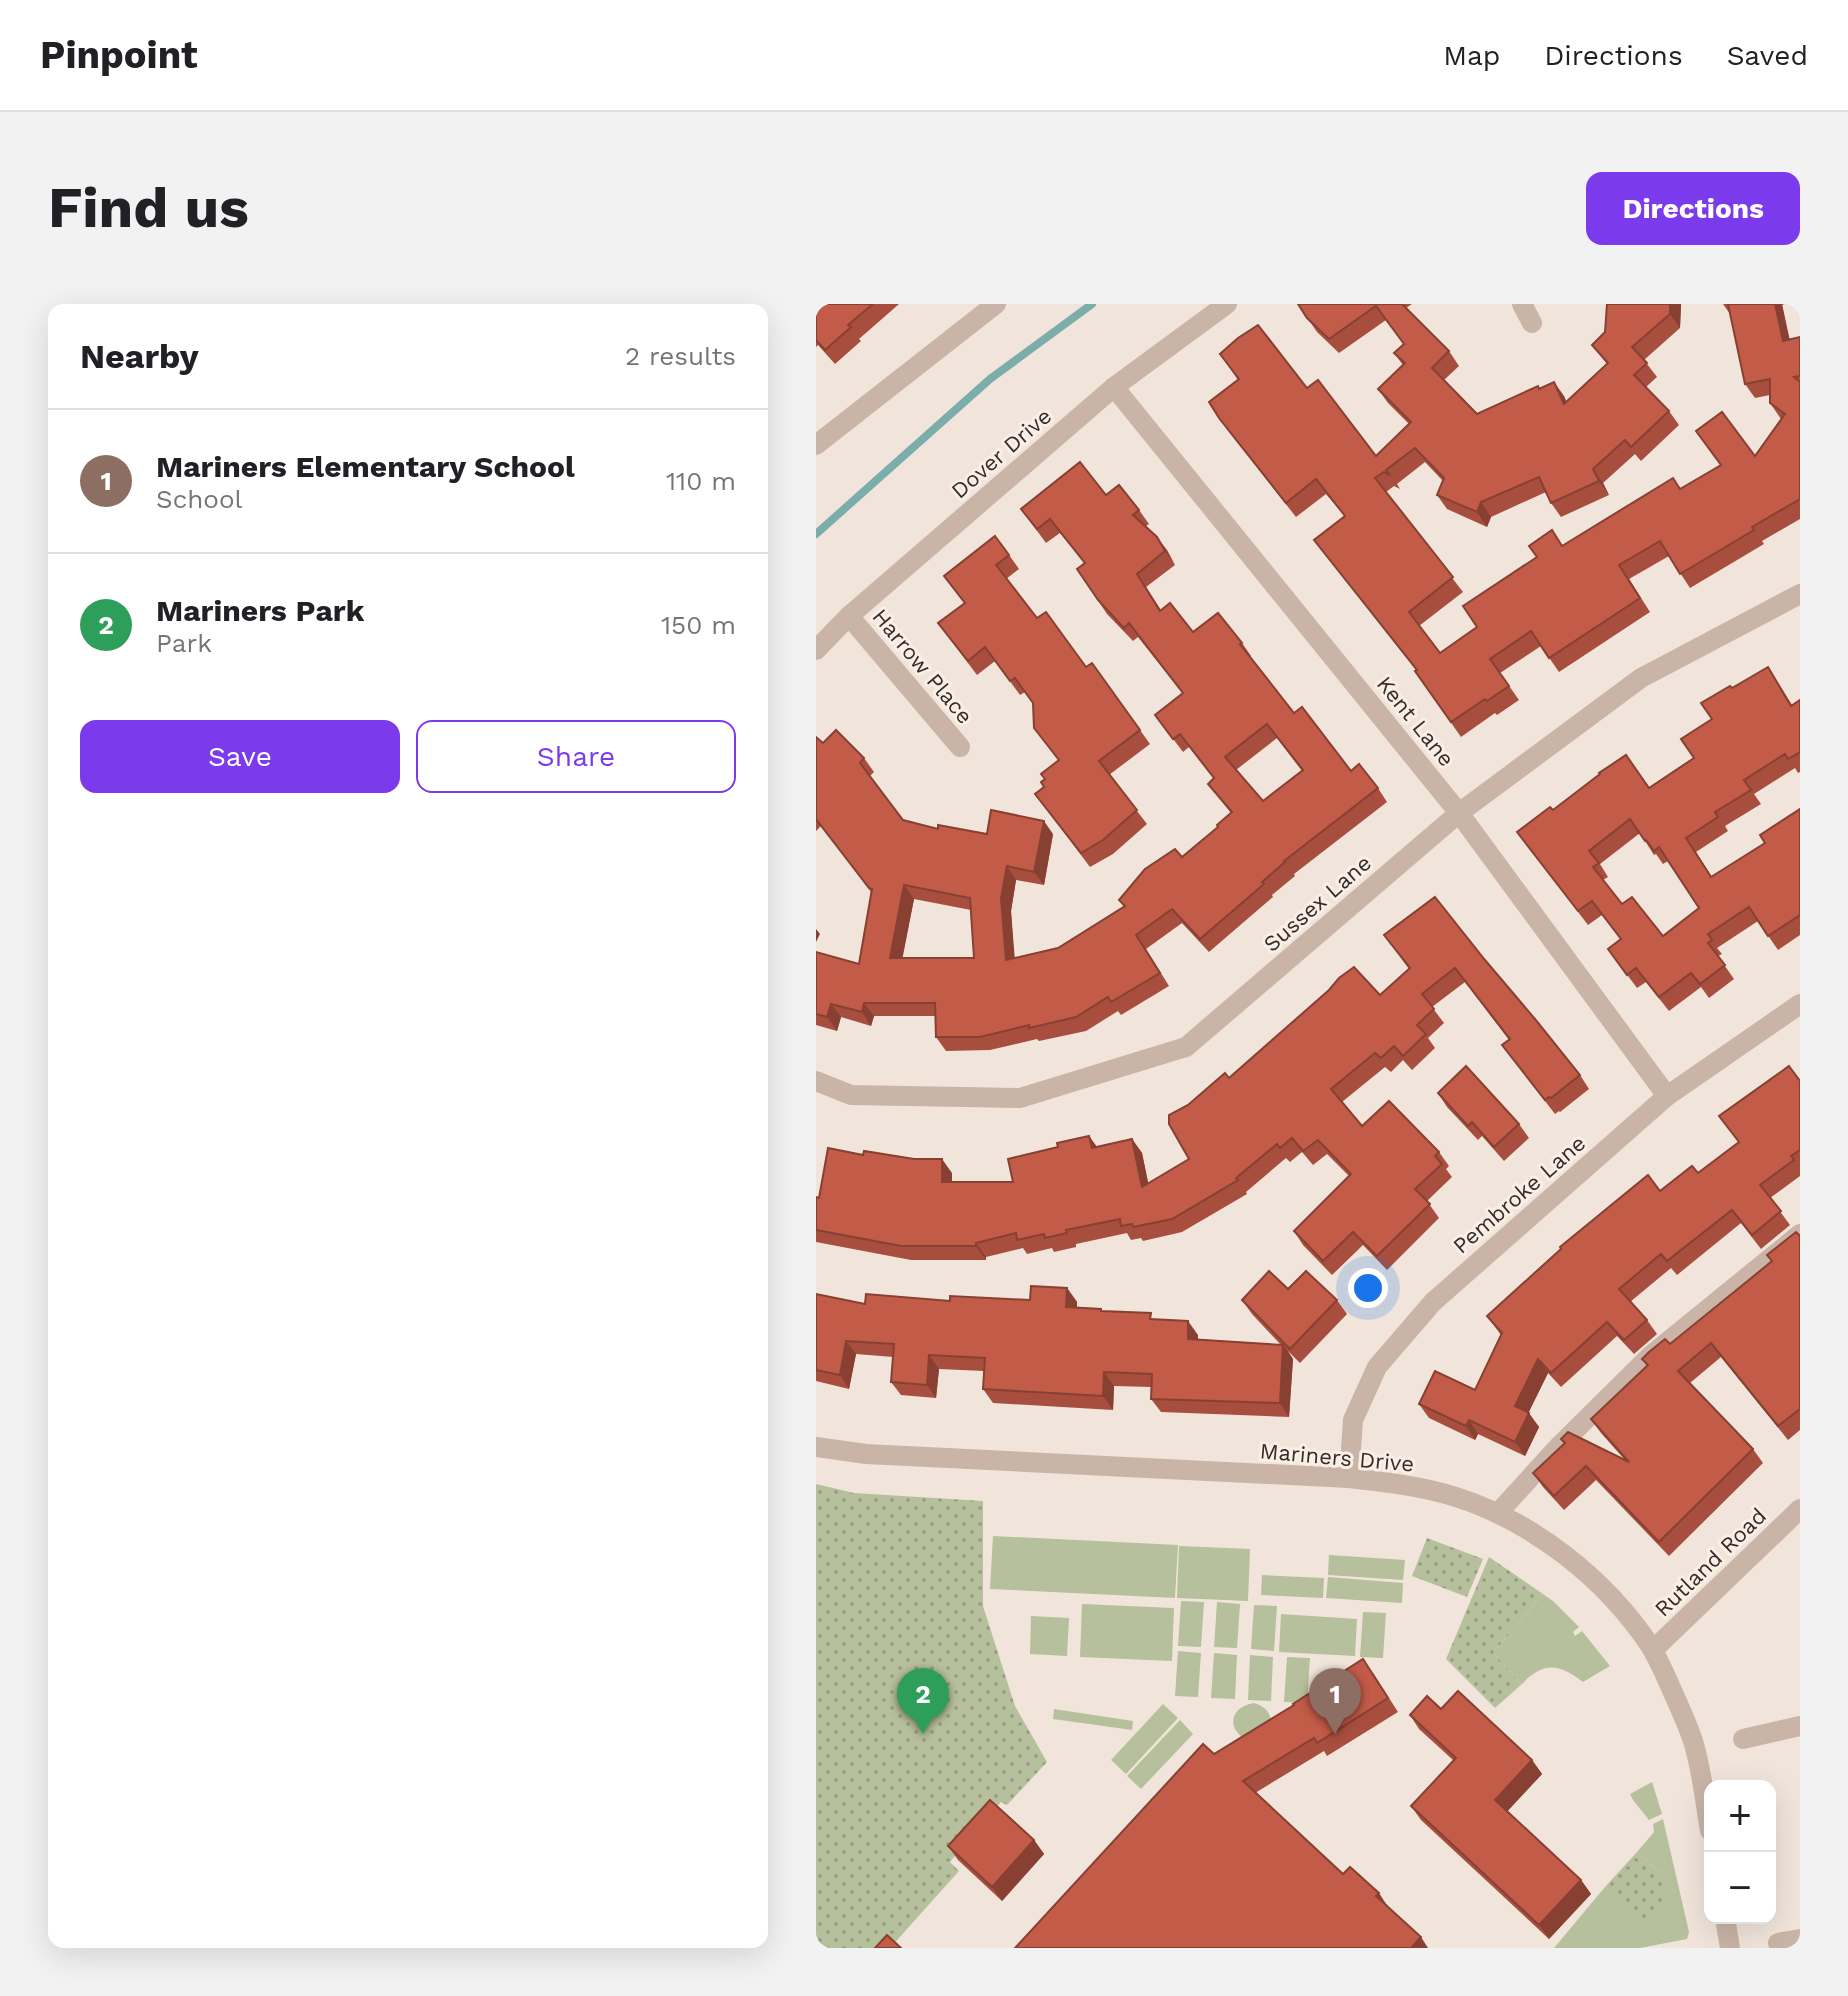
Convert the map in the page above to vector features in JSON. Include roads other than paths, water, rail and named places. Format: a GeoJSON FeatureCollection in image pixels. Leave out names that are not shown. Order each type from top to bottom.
{"type":"FeatureCollection","features":[{"type":"Feature","properties":{"kind":"street"},"geometry":{"type":"LineString","coordinates":[[816,445],[996,304]]}},
{"type":"Feature","properties":{"kind":"street","name":"Dover Drive"},"geometry":{"type":"LineString","coordinates":[[816,650],[849,616],[1114,387],[1227,304]]}},
{"type":"Feature","properties":{"kind":"street"},"geometry":{"type":"LineString","coordinates":[[1522,304],[1532,323]]}},
{"type":"Feature","properties":{"kind":"street","name":"Kent Lane"},"geometry":{"type":"LineString","coordinates":[[1114,387],[1459,813],[1667,1096]]}},
{"type":"Feature","properties":{"kind":"street","name":"Sussex Lane"},"geometry":{"type":"LineString","coordinates":[[816,1081],[851,1095],[1020,1098],[1186,1047],[1459,813],[1641,678],[1800,594]]}},
{"type":"Feature","properties":{"kind":"street","name":"Harrow Place"},"geometry":{"type":"LineString","coordinates":[[849,616],[960,747]]}},
{"type":"Feature","properties":{"kind":"street","name":"Pembroke Lane"},"geometry":{"type":"LineString","coordinates":[[1349,1478],[1353,1420],[1377,1367],[1433,1302],[1667,1096],[1800,1004]]}},
{"type":"Feature","properties":{"kind":"street"},"geometry":{"type":"LineString","coordinates":[[1498,1513],[1559,1446],[1650,1356],[1800,1234]]}},
{"type":"Feature","properties":{"kind":"street","name":"Mariners Drive"},"geometry":{"type":"LineString","coordinates":[[816,1447],[866,1454],[1349,1478],[1408,1485],[1453,1496],[1498,1513],[1566,1555],[1592,1577],[1639,1630],[1653,1650],[1681,1709],[1693,1743],[1704,1800]]}},
{"type":"Feature","properties":{"kind":"street","name":"Rutland Road"},"geometry":{"type":"LineString","coordinates":[[1653,1650],[1800,1509]]}},
{"type":"Feature","properties":{"kind":"street"},"geometry":{"type":"LineString","coordinates":[[1743,1739],[1800,1726]]}},
{"type":"Feature","properties":{"kind":"street"},"geometry":{"type":"LineString","coordinates":[[1726,1924],[1730,1948]]}},
{"type":"Feature","properties":{"kind":"street"},"geometry":{"type":"LineString","coordinates":[[1778,1943],[1800,1939]]}},
{"type":"Feature","properties":{"kind":"waterway"},"geometry":{"type":"LineString","coordinates":[[816,534],[990,379],[1092,304]]}},
{"type":"Feature","properties":{"kind":"place","name":"Mariners Park"},"geometry":{"type":"Point","coordinates":[923,1734]}},
{"type":"Feature","properties":{"kind":"place","name":"Mariners Elementary School"},"geometry":{"type":"Point","coordinates":[1335,1734]}}]}
